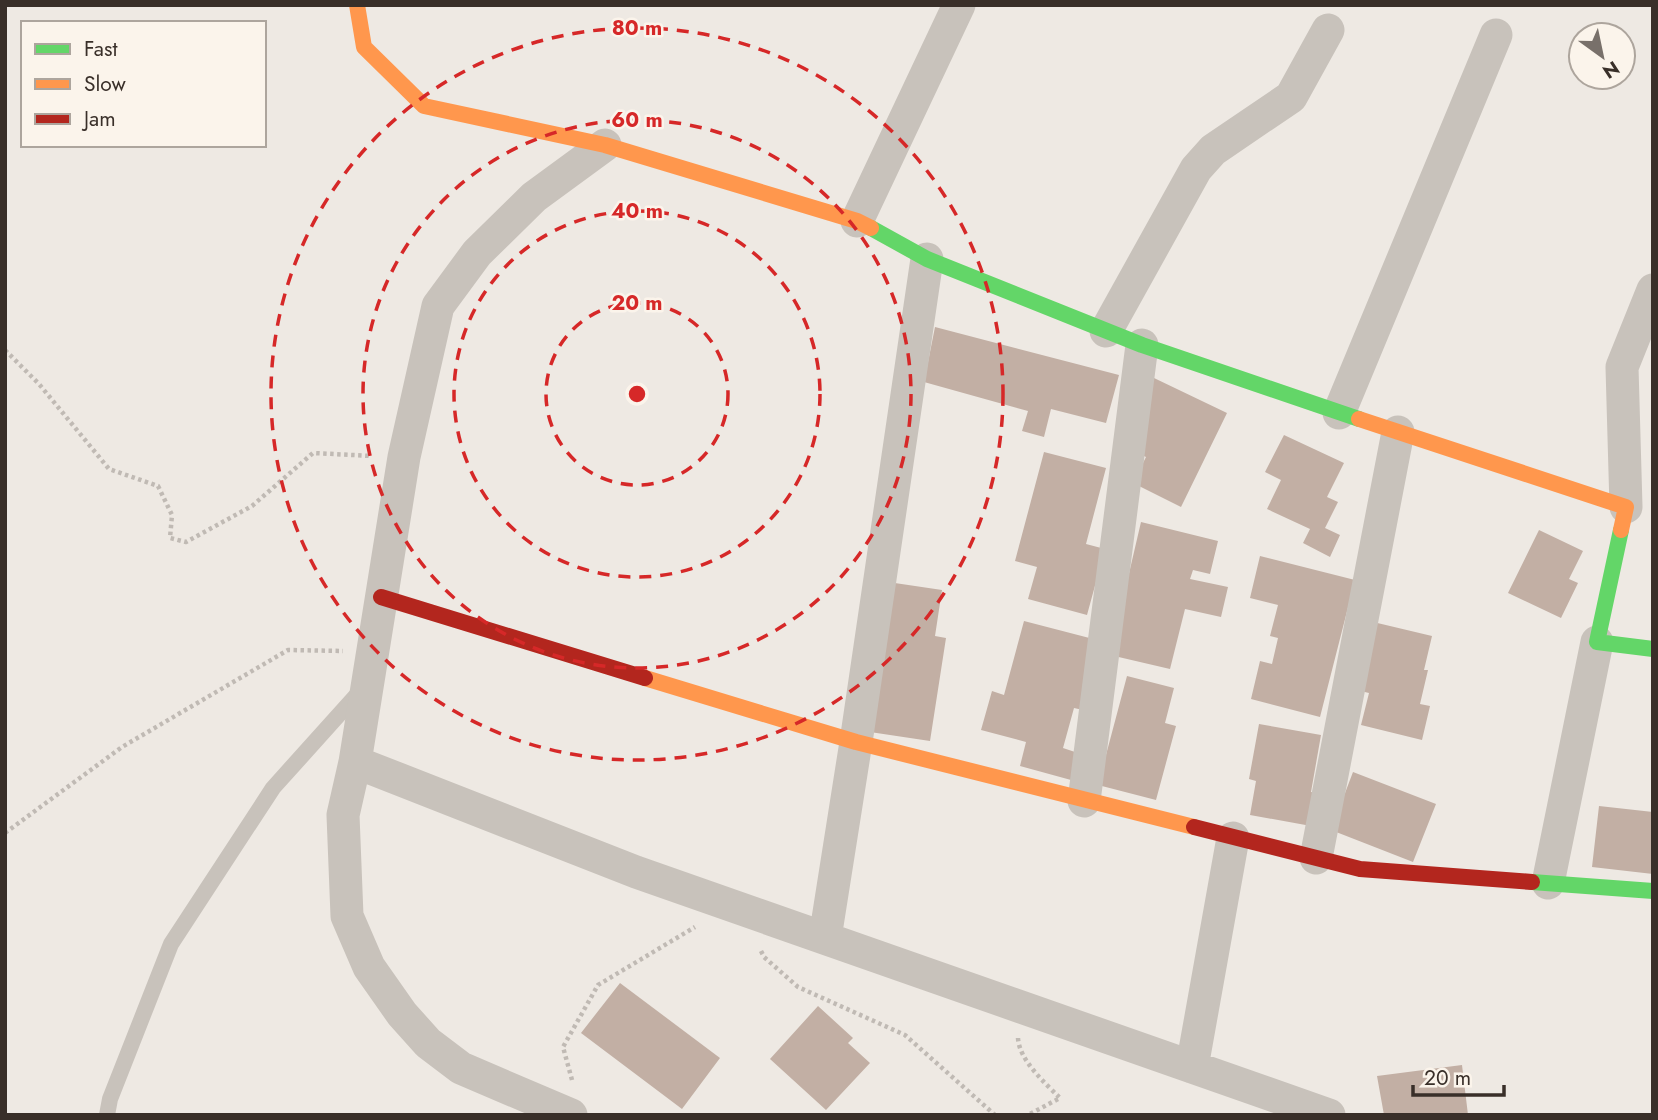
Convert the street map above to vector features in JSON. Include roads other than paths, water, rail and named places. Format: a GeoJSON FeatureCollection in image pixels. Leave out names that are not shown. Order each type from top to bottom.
{"type":"FeatureCollection","features":[{"type":"Feature","properties":{"kind":"street"},"geometry":{"type":"LineString","coordinates":[[357,5],[365,47],[424,106],[605,145],[857,221],[927,259],[1142,345],[1626,507]]}},
{"type":"Feature","properties":{"kind":"street"},"geometry":{"type":"LineString","coordinates":[[857,221],[959,5]]}},
{"type":"Feature","properties":{"kind":"street"},"geometry":{"type":"LineString","coordinates":[[1106,331],[1196,169],[1213,150],[1291,97],[1328,30]]}},
{"type":"Feature","properties":{"kind":"street"},"geometry":{"type":"LineString","coordinates":[[1339,413],[1496,35]]}},
{"type":"Feature","properties":{"kind":"street"},"geometry":{"type":"LineString","coordinates":[[572,1101],[461,1068],[428,1043],[402,1014],[369,967],[347,916],[342,815],[355,762],[404,457],[438,306],[477,253],[534,197],[605,145]]}},
{"type":"Feature","properties":{"kind":"street"},"geometry":{"type":"LineString","coordinates":[[825,938],[927,259]]}},
{"type":"Feature","properties":{"kind":"street"},"geometry":{"type":"LineString","coordinates":[[1548,883],[1626,507],[1622,367],[1653,290]]}},
{"type":"Feature","properties":{"kind":"street"},"geometry":{"type":"LineString","coordinates":[[1084,801],[1142,345]]}},
{"type":"Feature","properties":{"kind":"street"},"geometry":{"type":"LineString","coordinates":[[1317,858],[1398,432]]}},
{"type":"Feature","properties":{"kind":"street"},"geometry":{"type":"LineString","coordinates":[[381,597],[856,743],[1360,869],[1653,891]]}},
{"type":"Feature","properties":{"kind":"street"},"geometry":{"type":"LineString","coordinates":[[1597,642],[1653,649]]}},
{"type":"Feature","properties":{"kind":"street"},"geometry":{"type":"LineString","coordinates":[[355,762],[636,872],[1329,1115]]}},
{"type":"Feature","properties":{"kind":"street"},"geometry":{"type":"LineString","coordinates":[[1192,1067],[1233,838]]}},
{"type":"Feature","properties":{"kind":"lane"},"geometry":{"type":"LineString","coordinates":[[107,1115],[110,1099],[171,944],[274,788],[370,667]]}}]}
